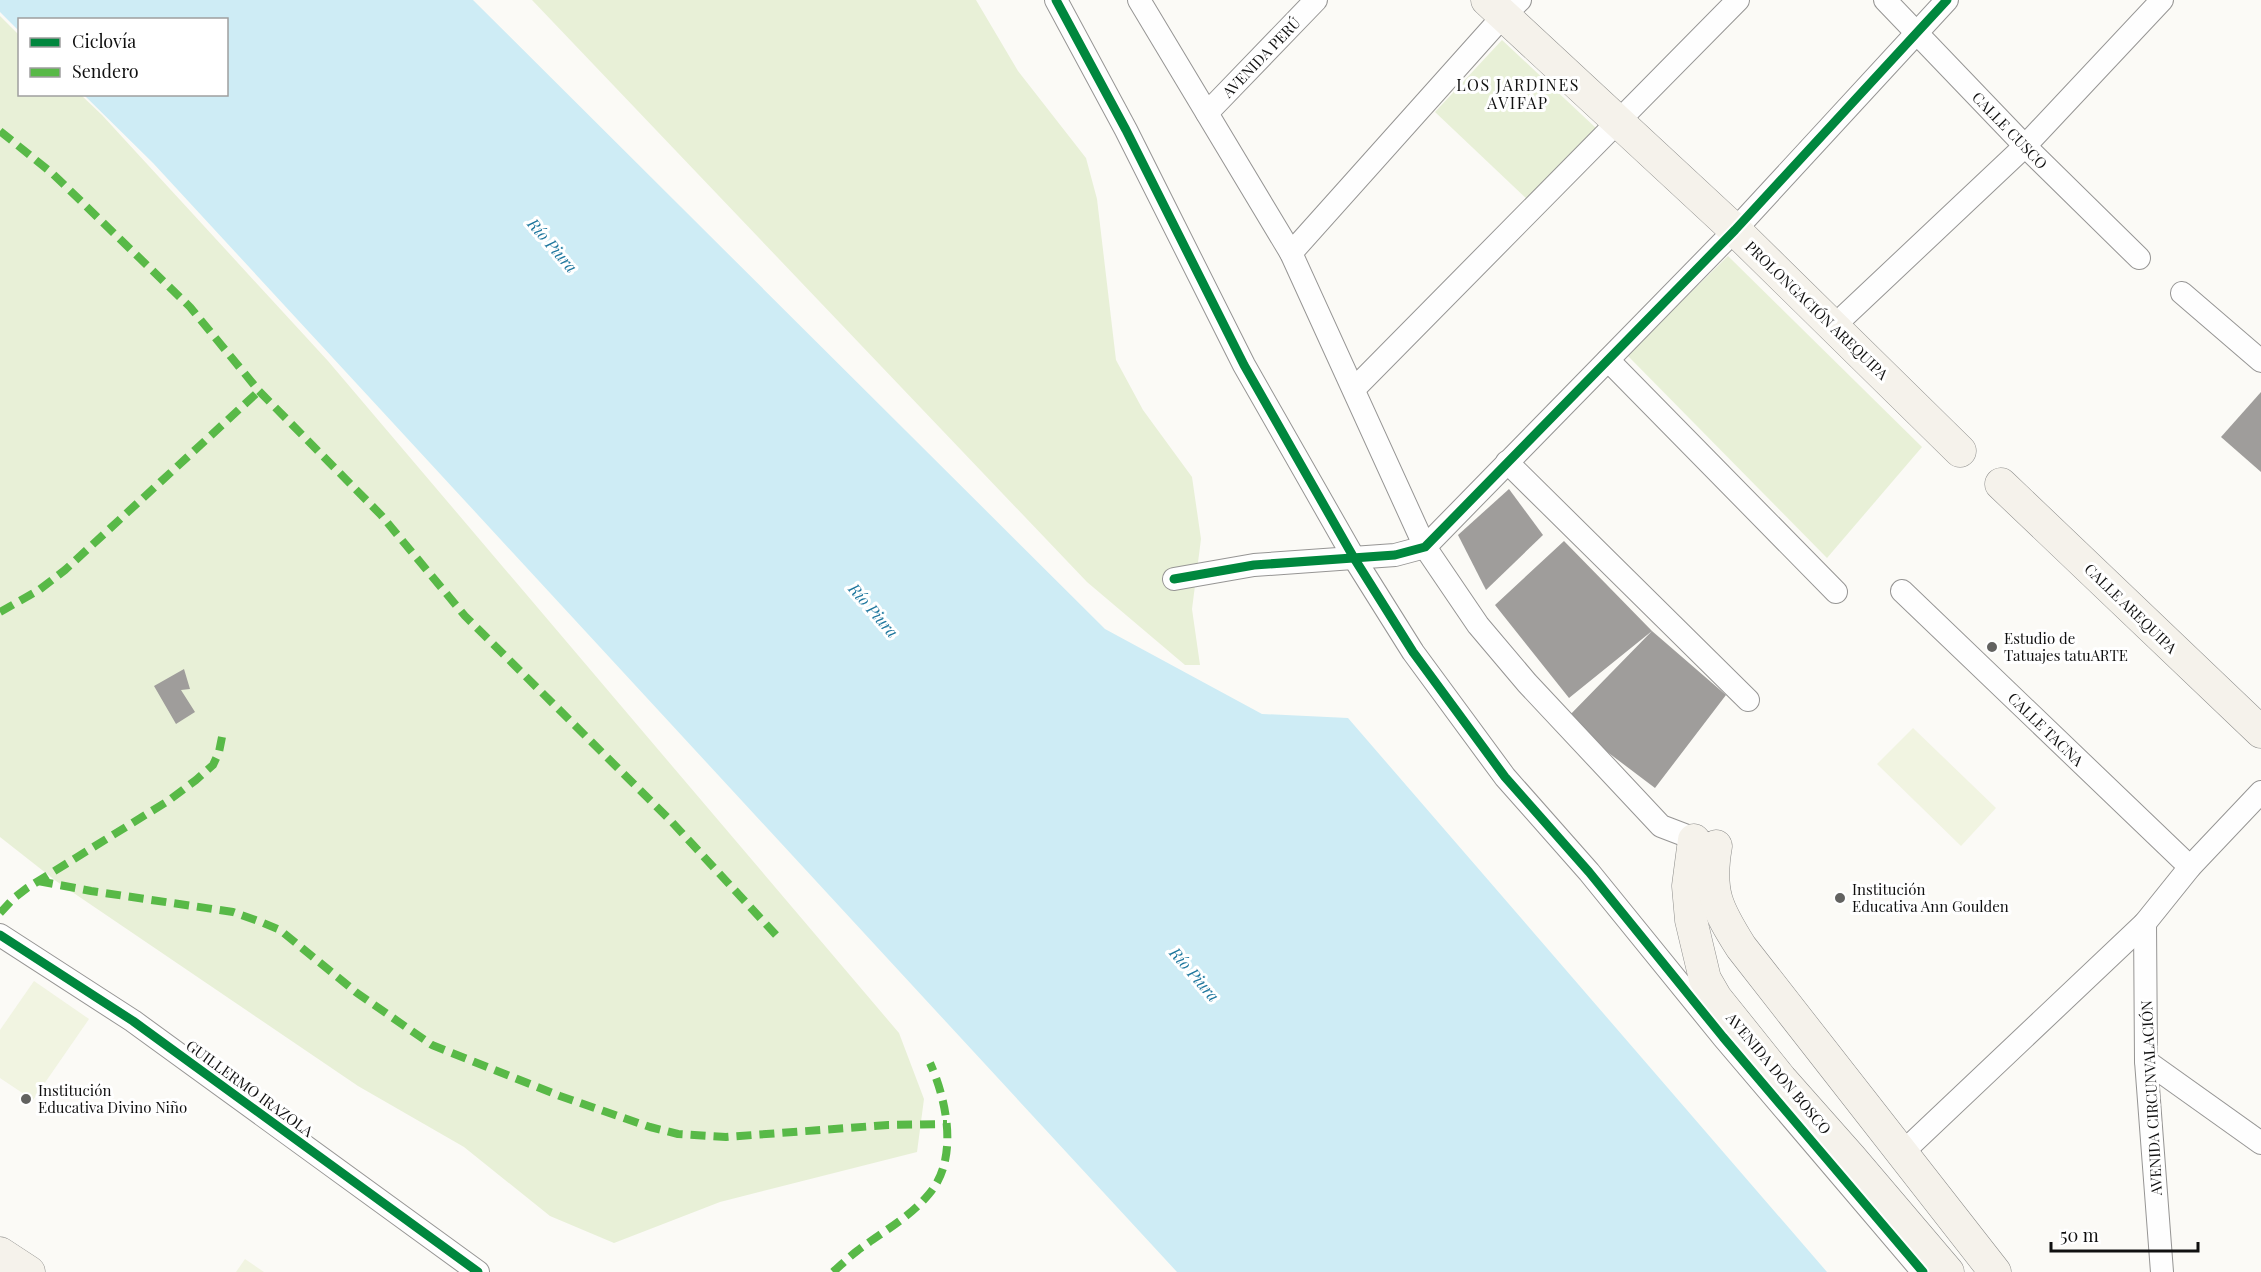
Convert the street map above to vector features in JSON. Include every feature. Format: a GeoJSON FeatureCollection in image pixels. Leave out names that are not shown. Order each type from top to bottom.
{"type":"FeatureCollection","features":[{"type":"Feature","properties":{"kind":"main road","name":"PROLONGACIÓN AREQUIPA"},"geometry":{"type":"LineString","coordinates":[[1504,5],[1618,123],[1735,230],[1960,451]]}},
{"type":"Feature","properties":{"kind":"main road","name":"CALLE AREQUIPA"},"geometry":{"type":"LineString","coordinates":[[2001,484],[2261,732]]}},
{"type":"Feature","properties":{"kind":"main road"},"geometry":{"type":"LineString","coordinates":[[1705,843],[1712,868],[1717,905],[1741,947],[1995,1272]]}},
{"type":"Feature","properties":{"kind":"main road","name":"AVENIDA DON BOSCO"},"geometry":{"type":"LineString","coordinates":[[1705,843],[1688,886],[1691,920],[1705,979],[1716,998],[1781,1079],[1948,1272]]}},
{"type":"Feature","properties":{"kind":"main road"},"geometry":{"type":"LineString","coordinates":[[0,1253],[29,1272]]}},
{"type":"Feature","properties":{"kind":"street"},"geometry":{"type":"LineString","coordinates":[[1056,0],[1126,130],[1244,365],[1354,558],[1413,652],[1505,777],[1589,872],[1723,1037],[1923,1272]]}},
{"type":"Feature","properties":{"kind":"street"},"geometry":{"type":"LineString","coordinates":[[1139,0],[1291,253],[1425,547],[1478,625],[1527,683],[1661,826],[1705,843]]}},
{"type":"Feature","properties":{"kind":"street","name":"AVENIDA PERÚ"},"geometry":{"type":"LineString","coordinates":[[1207,113],[1316,0]]}},
{"type":"Feature","properties":{"kind":"street"},"geometry":{"type":"LineString","coordinates":[[1354,389],[1738,0]]}},
{"type":"Feature","properties":{"kind":"street","name":"CALLE CUSCO"},"geometry":{"type":"LineString","coordinates":[[1885,0],[2025,146],[2139,258]]}},
{"type":"Feature","properties":{"kind":"street"},"geometry":{"type":"LineString","coordinates":[[1174,579],[1254,565],[1395,555],[1425,547],[1735,230],[1947,0]]}},
{"type":"Feature","properties":{"kind":"street"},"geometry":{"type":"LineString","coordinates":[[1834,326],[2025,146],[2162,0]]}},
{"type":"Feature","properties":{"kind":"street"},"geometry":{"type":"LineString","coordinates":[[1291,253],[1504,5]]}},
{"type":"Feature","properties":{"kind":"street"},"geometry":{"type":"LineString","coordinates":[[2182,293],[2261,361]]}},
{"type":"Feature","properties":{"kind":"street"},"geometry":{"type":"LineString","coordinates":[[1608,360],[1836,592]]}},
{"type":"Feature","properties":{"kind":"street"},"geometry":{"type":"LineString","coordinates":[[1507,462],[1748,700]]}},
{"type":"Feature","properties":{"kind":"street","name":"CALLE TACNA"},"geometry":{"type":"LineString","coordinates":[[1902,591],[2190,867]]}},
{"type":"Feature","properties":{"kind":"street"},"geometry":{"type":"LineString","coordinates":[[1902,1153],[2145,923],[2190,867],[2261,792]]}},
{"type":"Feature","properties":{"kind":"street","name":"AVENIDA CIRCUNVALACIÓN"},"geometry":{"type":"LineString","coordinates":[[2145,923],[2146,1061],[2162,1272]]}},
{"type":"Feature","properties":{"kind":"street","name":"GUILLERMO IRAZOLA"},"geometry":{"type":"LineString","coordinates":[[0,935],[133,1021],[478,1272]]}},
{"type":"Feature","properties":{"kind":"street"},"geometry":{"type":"LineString","coordinates":[[2146,1061],[2261,1143]]}},
{"type":"Feature","properties":{"kind":"green space"},"geometry":{"type":"Polygon","coordinates":[[[532,0],[976,0],[1018,71],[1086,158],[1097,199],[1116,360],[1143,410],[1192,477],[1201,539],[1192,609],[1200,665],[1185,665],[1087,582],[532,0]]]}},
{"type":"Feature","properties":{"kind":"green space"},"geometry":{"type":"Polygon","coordinates":[[[0,16],[18,34],[18,96],[82,96],[102,115],[328,361],[899,1033],[924,1099],[917,1152],[720,1202],[614,1243],[550,1216],[464,1147],[358,1086],[56,881],[0,837],[0,16]]]}},
{"type":"Feature","properties":{"kind":"green space"},"geometry":{"type":"Polygon","coordinates":[[[1502,40],[1597,129],[1529,201],[1435,112],[1502,40]]]}},
{"type":"Feature","properties":{"kind":"green space"},"geometry":{"type":"Polygon","coordinates":[[[1728,256],[1922,447],[1827,558],[1627,355],[1728,256]]]}},
{"type":"Feature","properties":{"kind":"green space"},"geometry":{"type":"Polygon","coordinates":[[[1913,728],[1996,808],[1961,846],[1877,764],[1913,728]]]}},
{"type":"Feature","properties":{"kind":"green space"},"geometry":{"type":"Polygon","coordinates":[[[34,981],[89,1019],[33,1100],[0,1078],[0,1030],[34,981]]]}},
{"type":"Feature","properties":{"kind":"green space"},"geometry":{"type":"Polygon","coordinates":[[[245,1259],[264,1272],[236,1272],[245,1259]]]}},
{"type":"Feature","properties":{"kind":"water","name":"Río Piura"},"geometry":{"type":"Polygon","coordinates":[[[0,0],[473,0],[1105,629],[1262,714],[1348,718],[1827,1272],[1177,1272],[153,163],[85,96],[228,96],[228,18],[18,18],[18,30],[0,12],[0,0]]]}},
{"type":"Feature","properties":{"kind":"building"},"geometry":{"type":"Polygon","coordinates":[[[2261,392],[2261,472],[2221,437],[2261,392]]]}},
{"type":"Feature","properties":{"kind":"building"},"geometry":{"type":"Polygon","coordinates":[[[1509,489],[1543,535],[1486,590],[1458,535],[1509,489]]]}},
{"type":"Feature","properties":{"kind":"building"},"geometry":{"type":"Polygon","coordinates":[[[1564,541],[1652,631],[1569,698],[1495,605],[1564,541]]]}},
{"type":"Feature","properties":{"kind":"building"},"geometry":{"type":"Polygon","coordinates":[[[1652,631],[1726,695],[1655,788],[1565,720],[1652,631]]]}},
{"type":"Feature","properties":{"kind":"building"},"geometry":{"type":"Polygon","coordinates":[[[184,669],[190,689],[181,690],[195,712],[176,724],[154,686],[184,669]]]}},
{"type":"Feature","properties":{"kind":"marked path"},"geometry":{"type":"LineString","coordinates":[[0,131],[53,174],[190,307],[259,391],[381,515],[465,616],[670,820],[776,935]]}},
{"type":"Feature","properties":{"kind":"marked path"},"geometry":{"type":"LineString","coordinates":[[0,612],[39,590],[65,570],[259,391]]}},
{"type":"Feature","properties":{"kind":"marked path"},"geometry":{"type":"LineString","coordinates":[[0,913],[27,888],[168,801],[196,780],[213,765],[222,737]]}},
{"type":"Feature","properties":{"kind":"marked path"},"geometry":{"type":"LineString","coordinates":[[38,881],[233,912],[261,922],[280,930],[357,993],[432,1045],[560,1096],[650,1127],[678,1134],[726,1137],[888,1125],[947,1124]]}},
{"type":"Feature","properties":{"kind":"marked path"},"geometry":{"type":"LineString","coordinates":[[833,1272],[921,1203],[938,1180],[944,1164],[947,1130],[941,1095],[930,1063]]}},
{"type":"Feature","properties":{"kind":"cycle path"},"geometry":{"type":"LineString","coordinates":[[1056,0],[1126,130],[1244,365],[1354,558],[1413,652],[1505,777],[1589,872],[1723,1037],[1923,1272]]}},
{"type":"Feature","properties":{"kind":"cycle path"},"geometry":{"type":"LineString","coordinates":[[1174,579],[1254,565],[1395,555],[1425,547],[1735,230],[1947,0]]}},
{"type":"Feature","properties":{"kind":"cycle path"},"geometry":{"type":"LineString","coordinates":[[0,935],[133,1021],[478,1272]]}},
{"type":"Feature","properties":{"kind":"place","name":"Estudio de Tatuajes tatuARTE"},"geometry":{"type":"Point","coordinates":[1992,647]}},
{"type":"Feature","properties":{"kind":"place","name":"Institución Educativa Ann Goulden"},"geometry":{"type":"Point","coordinates":[1840,898]}},
{"type":"Feature","properties":{"kind":"place","name":"Institución Educativa Divino Niño"},"geometry":{"type":"Point","coordinates":[26,1099]}},
{"type":"Feature","properties":{"kind":"district","name":"LOS JARDINES AVIFAP"},"geometry":{"type":"Point","coordinates":[1518,93]}}]}
